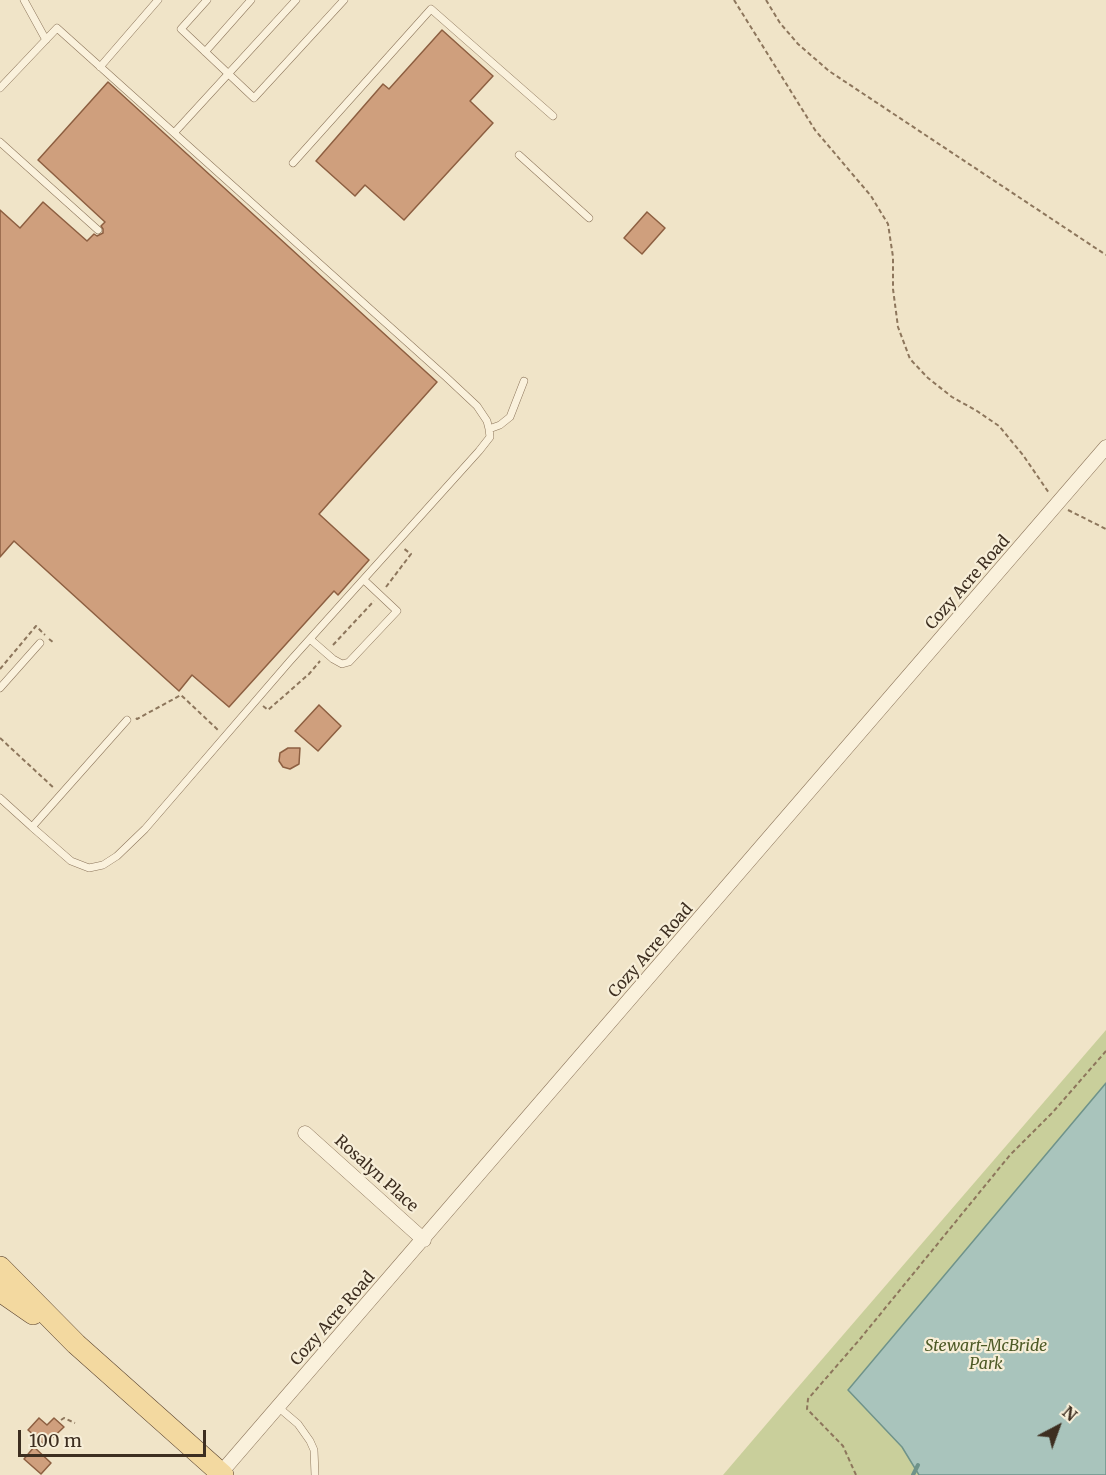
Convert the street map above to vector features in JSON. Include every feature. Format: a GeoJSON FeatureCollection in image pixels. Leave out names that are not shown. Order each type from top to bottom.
{"type":"FeatureCollection","features":[{"type":"Feature","properties":{"kind":"main road"},"geometry":{"type":"LineString","coordinates":[[0,1267],[17,1296],[76,1344],[221,1474]]}},
{"type":"Feature","properties":{"kind":"street","name":"Cozy Acre Road"},"geometry":{"type":"LineString","coordinates":[[221,1474],[1106,447]]}},
{"type":"Feature","properties":{"kind":"street","name":"Rosalyn Place"},"geometry":{"type":"LineString","coordinates":[[305,1133],[424,1240]]}},
{"type":"Feature","properties":{"kind":"lane"},"geometry":{"type":"LineString","coordinates":[[24,0],[46,40]]}},
{"type":"Feature","properties":{"kind":"lane"},"geometry":{"type":"LineString","coordinates":[[100,67],[158,0]]}},
{"type":"Feature","properties":{"kind":"lane"},"geometry":{"type":"LineString","coordinates":[[207,0],[181,29],[254,98],[344,0]]}},
{"type":"Feature","properties":{"kind":"lane"},"geometry":{"type":"LineString","coordinates":[[205,52],[251,0]]}},
{"type":"Feature","properties":{"kind":"lane"},"geometry":{"type":"LineString","coordinates":[[174,133],[296,0]]}},
{"type":"Feature","properties":{"kind":"lane"},"geometry":{"type":"LineString","coordinates":[[293,163],[431,9],[553,116]]}},
{"type":"Feature","properties":{"kind":"lane"},"geometry":{"type":"LineString","coordinates":[[0,88],[57,28],[477,406],[488,421],[489,429],[489,437],[480,451],[310,639],[145,829],[117,856],[103,865],[89,868],[71,861],[0,798]]}},
{"type":"Feature","properties":{"kind":"lane"},"geometry":{"type":"LineString","coordinates":[[0,142],[98,230]]}},
{"type":"Feature","properties":{"kind":"lane"},"geometry":{"type":"LineString","coordinates":[[519,155],[589,218]]}},
{"type":"Feature","properties":{"kind":"lane"},"geometry":{"type":"LineString","coordinates":[[489,429],[500,425],[510,417],[524,381]]}},
{"type":"Feature","properties":{"kind":"lane"},"geometry":{"type":"LineString","coordinates":[[310,639],[326,654],[342,664],[349,662],[397,611],[364,580]]}},
{"type":"Feature","properties":{"kind":"lane"},"geometry":{"type":"LineString","coordinates":[[0,688],[40,643]]}},
{"type":"Feature","properties":{"kind":"lane"},"geometry":{"type":"LineString","coordinates":[[32,827],[127,720]]}},
{"type":"Feature","properties":{"kind":"lane"},"geometry":{"type":"LineString","coordinates":[[278,1407],[298,1424],[310,1441],[314,1450],[315,1475]]}},
{"type":"Feature","properties":{"kind":"path"},"geometry":{"type":"LineString","coordinates":[[734,0],[815,130],[871,196],[888,224],[898,327],[910,359],[928,378],[952,397],[999,426],[1023,455],[1056,505],[1106,529]]}},
{"type":"Feature","properties":{"kind":"path"},"geometry":{"type":"LineString","coordinates":[[766,0],[780,23],[798,44],[829,71],[1106,255]]}},
{"type":"Feature","properties":{"kind":"path"},"geometry":{"type":"LineString","coordinates":[[256,700],[268,710],[309,674],[380,595],[411,555],[398,543]]}},
{"type":"Feature","properties":{"kind":"path"},"geometry":{"type":"LineString","coordinates":[[131,713],[137,719],[181,695],[225,737]]}},
{"type":"Feature","properties":{"kind":"path"},"geometry":{"type":"LineString","coordinates":[[0,738],[61,794]]}},
{"type":"Feature","properties":{"kind":"path"},"geometry":{"type":"LineString","coordinates":[[856,1475],[843,1446],[807,1409],[808,1398],[860,1339],[1010,1155],[1053,1112],[1106,1051]]}},
{"type":"Feature","properties":{"kind":"path"},"geometry":{"type":"LineString","coordinates":[[61,1420],[64,1418],[75,1423]]}},
{"type":"Feature","properties":{"kind":"green space","name":"Stewart-McBride Park"},"geometry":{"type":"Polygon","coordinates":[[[1106,1030],[1106,1475],[723,1475],[793,1393],[1106,1030]]]}},
{"type":"Feature","properties":{"kind":"water","name":"Stewart-McBride Park"},"geometry":{"type":"Polygon","coordinates":[[[1106,1083],[1106,1475],[919,1475],[902,1447],[848,1390],[1106,1083]]]}},
{"type":"Feature","properties":{"kind":"building"},"geometry":{"type":"Polygon","coordinates":[[[442,30],[493,76],[470,101],[493,123],[404,220],[365,185],[355,196],[316,161],[383,84],[389,89],[442,30]]]}},
{"type":"Feature","properties":{"kind":"building"},"geometry":{"type":"Polygon","coordinates":[[[108,82],[437,382],[319,514],[369,560],[338,595],[334,591],[229,707],[192,675],[179,691],[14,541],[0,557],[0,210],[20,228],[43,202],[87,241],[94,234],[97,236],[103,233],[101,226],[105,222],[38,160],[108,82]]]}},
{"type":"Feature","properties":{"kind":"building"},"geometry":{"type":"Polygon","coordinates":[[[647,212],[665,228],[642,254],[624,238],[647,212]]]}},
{"type":"Feature","properties":{"kind":"building"},"geometry":{"type":"Polygon","coordinates":[[[319,705],[341,726],[318,751],[295,731],[319,705]]]}},
{"type":"Feature","properties":{"kind":"building"},"geometry":{"type":"Polygon","coordinates":[[[288,748],[300,748],[299,764],[290,769],[283,767],[279,761],[280,753],[288,748]]]}},
{"type":"Feature","properties":{"kind":"building"},"geometry":{"type":"Polygon","coordinates":[[[39,1418],[47,1425],[54,1418],[64,1427],[45,1445],[28,1430],[39,1418]]]}},
{"type":"Feature","properties":{"kind":"building"},"geometry":{"type":"Polygon","coordinates":[[[34,1447],[51,1463],[41,1474],[24,1459],[34,1447]]]}},
{"type":"Feature","properties":{"kind":"waterway"},"geometry":{"type":"LineString","coordinates":[[913,1475],[918,1465]]}}]}
